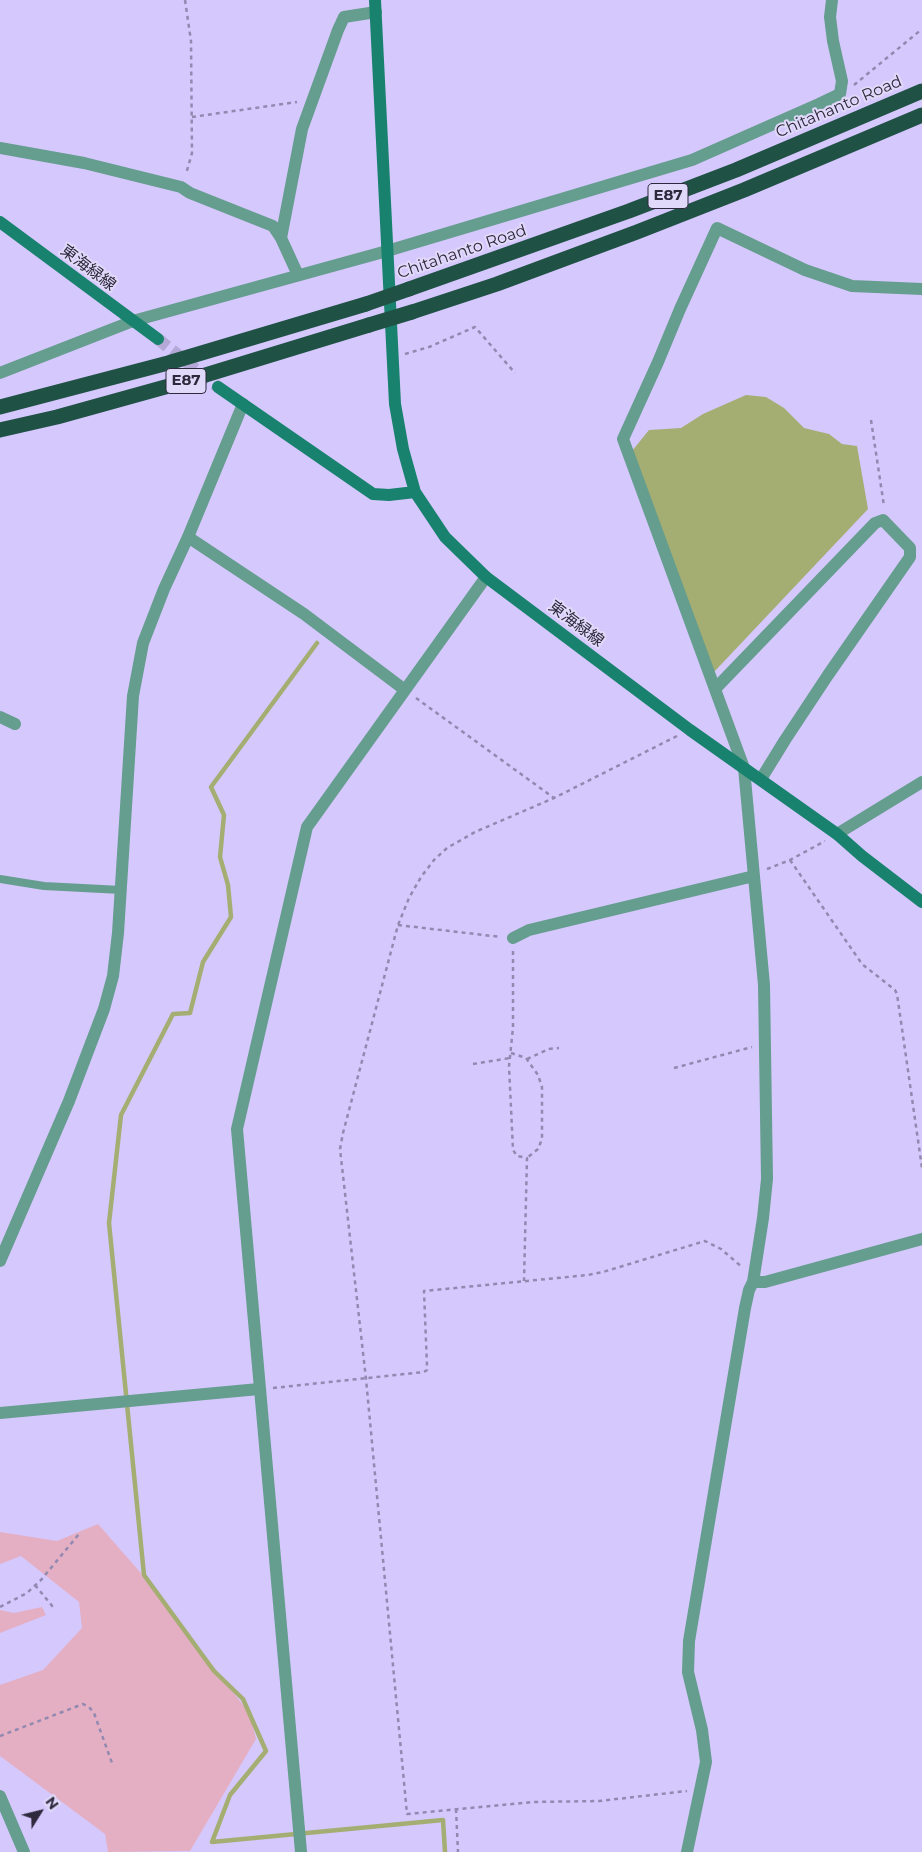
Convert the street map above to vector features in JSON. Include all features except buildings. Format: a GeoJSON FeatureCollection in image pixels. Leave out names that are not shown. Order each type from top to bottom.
{"type":"FeatureCollection","features":[{"type":"Feature","properties":{"kind":"highway","name":"Chitahanto Road"},"geometry":{"type":"LineString","coordinates":[[0,407],[168,363],[366,304],[629,211],[736,170],[922,91]]}},
{"type":"Feature","properties":{"kind":"highway","name":"E87"},"geometry":{"type":"LineString","coordinates":[[0,430],[176,384],[497,284],[638,232],[744,190],[922,115]]}},
{"type":"Feature","properties":{"kind":"main road","name":"東海緑線"},"geometry":{"type":"LineString","coordinates":[[375,6],[395,404],[401,440],[415,492],[445,537],[486,577],[690,730],[837,834],[862,856],[922,902]]}},
{"type":"Feature","properties":{"kind":"main road","name":"東海緑線"},"geometry":{"type":"LineString","coordinates":[[0,222],[158,339]]}},
{"type":"Feature","properties":{"kind":"main road"},"geometry":{"type":"LineString","coordinates":[[218,387],[373,494],[389,495],[415,492]]}},
{"type":"Feature","properties":{"kind":"street"},"geometry":{"type":"LineString","coordinates":[[0,373],[133,321],[387,251],[692,160],[840,94],[842,81],[830,17],[832,0]]}},
{"type":"Feature","properties":{"kind":"street"},"geometry":{"type":"LineString","coordinates":[[281,238],[302,129],[344,17],[375,6]]}},
{"type":"Feature","properties":{"kind":"street"},"geometry":{"type":"LineString","coordinates":[[0,148],[84,163],[181,187],[190,194],[272,226],[281,238],[298,275]]}},
{"type":"Feature","properties":{"kind":"street"},"geometry":{"type":"LineString","coordinates":[[687,1852],[706,1762],[706,1749],[688,1672],[689,1642],[745,1308],[753,1282],[767,1179],[764,985],[750,815],[744,768],[623,439],[717,228],[805,270],[838,282],[852,286],[922,289]]}},
{"type":"Feature","properties":{"kind":"street"},"geometry":{"type":"LineString","coordinates":[[0,1261],[69,1101],[104,1009],[114,976],[133,696],[143,642],[243,404]]}},
{"type":"Feature","properties":{"kind":"street"},"geometry":{"type":"LineString","coordinates":[[715,689],[875,523],[883,520],[910,548],[910,557],[790,732],[761,779]]}},
{"type":"Feature","properties":{"kind":"street"},"geometry":{"type":"LineString","coordinates":[[188,537],[304,614],[405,690]]}},
{"type":"Feature","properties":{"kind":"street"},"geometry":{"type":"LineString","coordinates":[[301,1846],[259,1389],[238,1129],[306,827],[486,577]]}},
{"type":"Feature","properties":{"kind":"street"},"geometry":{"type":"LineString","coordinates":[[0,717],[15,724]]}},
{"type":"Feature","properties":{"kind":"street"},"geometry":{"type":"LineString","coordinates":[[837,834],[922,782]]}},
{"type":"Feature","properties":{"kind":"street"},"geometry":{"type":"LineString","coordinates":[[513,938],[528,930],[754,874]]}},
{"type":"Feature","properties":{"kind":"street"},"geometry":{"type":"LineString","coordinates":[[753,1282],[765,1282],[922,1239]]}},
{"type":"Feature","properties":{"kind":"street"},"geometry":{"type":"LineString","coordinates":[[0,1413],[259,1389]]}},
{"type":"Feature","properties":{"kind":"street"},"geometry":{"type":"LineString","coordinates":[[0,1796],[5,1820],[24,1852]]}},
{"type":"Feature","properties":{"kind":"lane"},"geometry":{"type":"LineString","coordinates":[[0,879],[44,886],[121,890]]}},
{"type":"Feature","properties":{"kind":"path"},"geometry":{"type":"LineString","coordinates":[[185,0],[191,41],[192,117],[192,153],[185,175],[185,190]]}},
{"type":"Feature","properties":{"kind":"path"},"geometry":{"type":"LineString","coordinates":[[840,94],[862,81],[922,29]]}},
{"type":"Feature","properties":{"kind":"path"},"geometry":{"type":"LineString","coordinates":[[192,117],[305,101],[311,104]]}},
{"type":"Feature","properties":{"kind":"path"},"geometry":{"type":"LineString","coordinates":[[392,357],[429,347],[475,328],[515,373]]}},
{"type":"Feature","properties":{"kind":"path"},"geometry":{"type":"LineString","coordinates":[[870,420],[884,511],[883,520]]}},
{"type":"Feature","properties":{"kind":"path"},"geometry":{"type":"LineString","coordinates":[[405,690],[554,798]]}},
{"type":"Feature","properties":{"kind":"path"},"geometry":{"type":"LineString","coordinates":[[690,730],[554,798],[475,832],[447,848],[434,860],[421,876],[409,898],[398,925],[343,1132],[340,1150],[366,1379],[407,1814],[533,1802],[599,1801],[700,1790]]}},
{"type":"Feature","properties":{"kind":"path"},"geometry":{"type":"LineString","coordinates":[[754,874],[790,860],[837,834]]}},
{"type":"Feature","properties":{"kind":"path"},"geometry":{"type":"LineString","coordinates":[[790,860],[862,964],[898,994],[922,1168]]}},
{"type":"Feature","properties":{"kind":"path"},"geometry":{"type":"LineString","coordinates":[[398,925],[513,938],[513,1028],[510,1058],[514,1150],[517,1156],[527,1158]]}},
{"type":"Feature","properties":{"kind":"path"},"geometry":{"type":"LineString","coordinates":[[674,1068],[766,1044]]}},
{"type":"Feature","properties":{"kind":"path"},"geometry":{"type":"LineString","coordinates":[[526,1059],[559,1048]]}},
{"type":"Feature","properties":{"kind":"path"},"geometry":{"type":"LineString","coordinates":[[511,1052],[526,1059],[538,1075],[542,1087],[542,1139],[538,1149],[527,1158],[524,1281]]}},
{"type":"Feature","properties":{"kind":"path"},"geometry":{"type":"LineString","coordinates":[[473,1064],[510,1058]]}},
{"type":"Feature","properties":{"kind":"path"},"geometry":{"type":"LineString","coordinates":[[259,1389],[424,1372],[427,1370],[424,1291],[603,1272],[705,1241],[721,1249],[741,1266],[753,1282]]}},
{"type":"Feature","properties":{"kind":"path"},"geometry":{"type":"LineString","coordinates":[[0,1607],[35,1586],[58,1562],[79,1534]]}},
{"type":"Feature","properties":{"kind":"path"},"geometry":{"type":"LineString","coordinates":[[35,1586],[53,1607]]}},
{"type":"Feature","properties":{"kind":"path"},"geometry":{"type":"LineString","coordinates":[[0,1736],[83,1704],[94,1713],[112,1763]]}},
{"type":"Feature","properties":{"kind":"path"},"geometry":{"type":"LineString","coordinates":[[456,1809],[458,1852]]}},
{"type":"Feature","properties":{"kind":"shaded area"},"geometry":{"type":"Polygon","coordinates":[[[746,395],[766,397],[784,408],[804,428],[829,434],[842,444],[857,446],[868,509],[714,672],[632,451],[649,430],[681,428],[703,414],[746,395]]]}},
{"type":"Feature","properties":{"kind":"shaded area"},"geometry":{"type":"Polygon","coordinates":[[[98,1524],[140,1572],[250,1714],[256,1739],[190,1851],[108,1852],[105,1834],[0,1756],[0,1685],[43,1670],[82,1628],[79,1602],[21,1556],[0,1564],[0,1532],[57,1541],[98,1524]]]}},
{"type":"Feature","properties":{"kind":"shaded area"},"geometry":{"type":"Polygon","coordinates":[[[42,1607],[46,1615],[0,1633],[0,1610],[14,1613],[42,1607]]]}},
{"type":"Feature","properties":{"kind":"waterway"},"geometry":{"type":"LineString","coordinates":[[317,643],[211,787],[224,815],[220,857],[228,885],[231,917],[203,962],[190,1013],[173,1014],[121,1115],[109,1223],[144,1575],[214,1671],[243,1699],[266,1751],[230,1795],[212,1842],[443,1820],[445,1852]]}},
{"type":"Feature","properties":{"kind":"tunnel"},"geometry":{"type":"LineString","coordinates":[[158,339],[218,387]]}}]}
